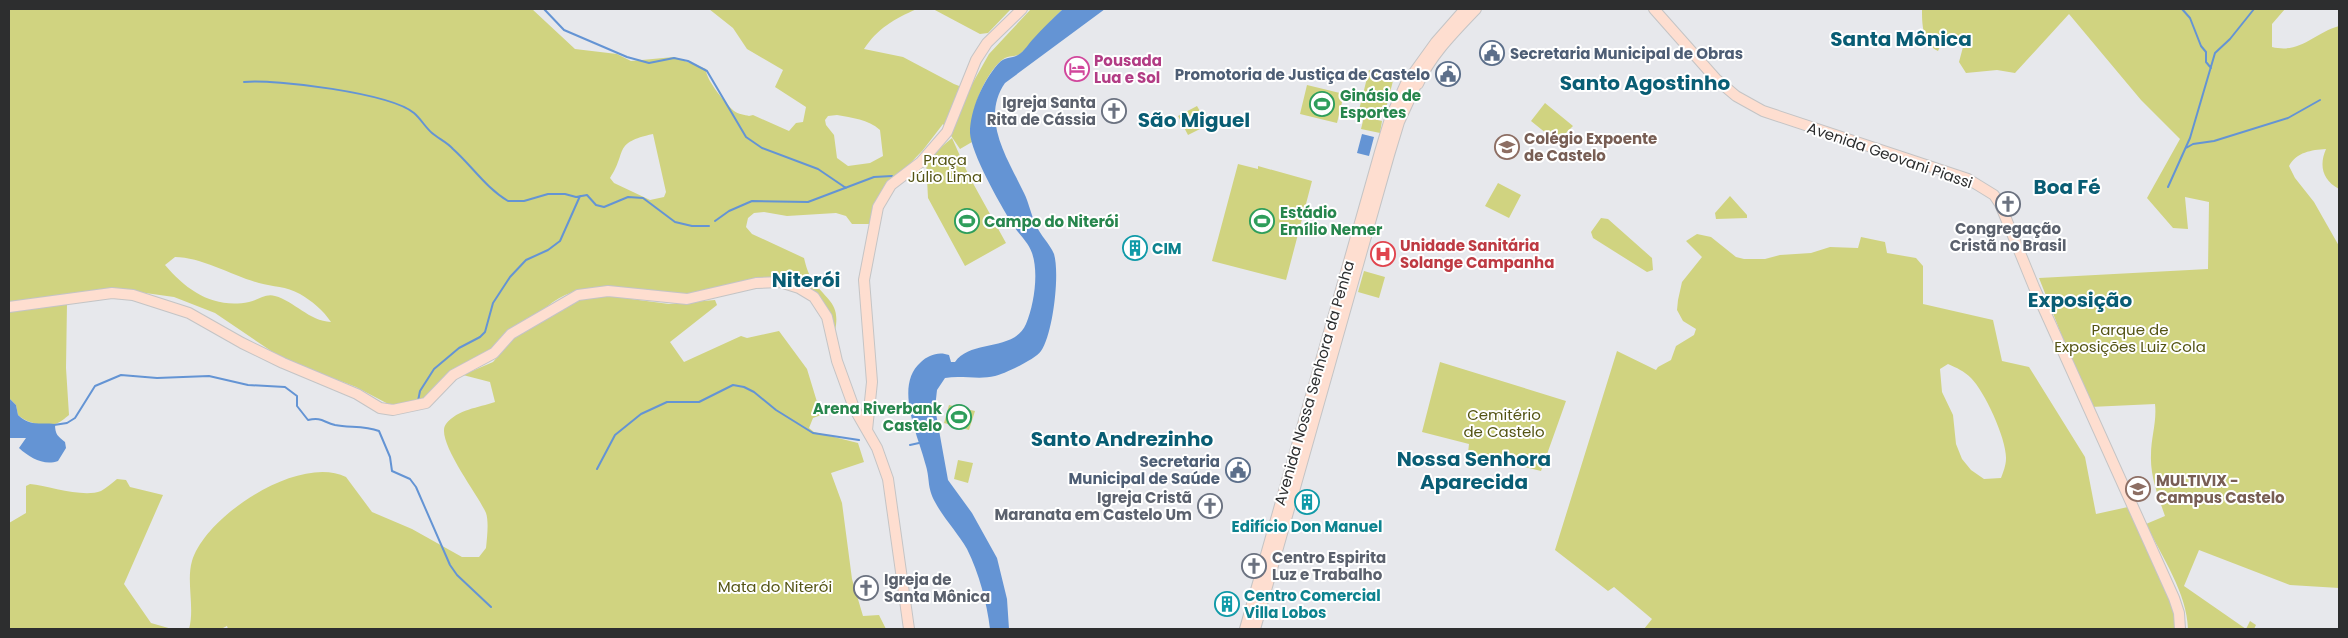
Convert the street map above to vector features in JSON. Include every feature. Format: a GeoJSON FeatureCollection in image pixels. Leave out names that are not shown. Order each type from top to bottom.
{"type":"FeatureCollection","features":[{"type":"Feature","properties":{"kind":"main road"},"geometry":{"type":"LineString","coordinates":[[866,430],[872,382],[864,280],[878,207],[891,185],[921,162],[947,132],[976,60],[987,43],[1022,9]]}},
{"type":"Feature","properties":{"kind":"main road","name":"Avenida Nossa Senhora da Penha"},"geometry":{"type":"LineString","coordinates":[[1245,629],[1395,120],[1414,80],[1436,42],[1465,9]]}},
{"type":"Feature","properties":{"kind":"main road","name":"Avenida Nossa Senhora da Penha"},"geometry":{"type":"LineString","coordinates":[[1414,80],[1476,9]]}},
{"type":"Feature","properties":{"kind":"main road","name":"Avenida Geovani Piassi"},"geometry":{"type":"LineString","coordinates":[[1654,9],[1716,79],[1736,96],[1763,111],[1968,179],[1994,195],[2000,204],[2034,287],[2174,598],[2180,613],[2180,629]]}},
{"type":"Feature","properties":{"kind":"main road","name":"Avenida Nossa Senhora da Penha"},"geometry":{"type":"LineString","coordinates":[[1255,629],[1395,120]]}},
{"type":"Feature","properties":{"kind":"main road"},"geometry":{"type":"LineString","coordinates":[[9,307],[112,293],[133,295],[189,313],[242,343],[283,363],[357,394],[380,408],[393,410],[426,403],[453,375],[488,358],[512,334],[578,294],[608,291],[687,299],[743,285],[772,282],[799,288],[814,297],[827,317],[843,379],[854,408],[877,448],[892,490],[909,629]]}},
{"type":"Feature","properties":{"kind":"green space"},"geometry":{"type":"Polygon","coordinates":[[[9,9],[532,9],[575,49],[617,54],[631,61],[674,57],[706,69],[712,85],[734,111],[739,114],[753,115],[789,131],[796,123],[803,122],[806,107],[775,87],[783,70],[747,49],[733,28],[709,9],[917,9],[887,25],[875,35],[864,49],[903,57],[967,89],[971,86],[989,54],[1031,9],[1063,9],[1020,54],[1004,58],[995,67],[983,87],[974,110],[971,132],[972,142],[960,149],[943,124],[923,150],[901,173],[873,224],[852,224],[846,216],[836,213],[787,216],[764,212],[754,213],[748,218],[746,227],[752,234],[804,258],[811,278],[834,308],[836,314],[835,331],[827,313],[787,281],[696,295],[678,295],[604,287],[586,289],[569,293],[553,302],[432,397],[392,406],[356,387],[283,359],[215,313],[174,297],[131,291],[9,303],[9,9]],[[837,115],[828,116],[825,120],[826,125],[834,135],[837,158],[848,166],[870,163],[883,156],[880,130],[865,121],[837,115]],[[653,134],[640,137],[626,145],[623,149],[610,178],[614,183],[650,200],[664,197],[666,192],[653,134]],[[175,257],[165,265],[182,283],[202,296],[213,300],[224,303],[249,302],[272,295],[289,302],[309,315],[331,322],[313,303],[290,289],[259,283],[206,263],[185,258],[175,257]]]}},
{"type":"Feature","properties":{"kind":"green space"},"geometry":{"type":"Polygon","coordinates":[[[933,9],[1011,9],[988,33],[980,34],[933,9]]]}},
{"type":"Feature","properties":{"kind":"green space","name":"Parque de Exposições Luiz Cola"},"geometry":{"type":"Polygon","coordinates":[[[1922,9],[2285,9],[2272,24],[2272,47],[2282,48],[2291,48],[2307,42],[2339,26],[2339,189],[2329,181],[2323,172],[2326,149],[2310,151],[2300,155],[2289,166],[2295,178],[2314,202],[2339,246],[2339,588],[2290,585],[2199,550],[2184,586],[2246,629],[2188,629],[2187,616],[2178,589],[2146,524],[2165,516],[2155,486],[2151,463],[2155,404],[2090,407],[2039,278],[2208,269],[2209,202],[2185,197],[2188,229],[2173,228],[2147,198],[2180,139],[2141,100],[2069,14],[2015,73],[1997,70],[1966,73],[1959,62],[1963,47],[1945,36],[1938,51],[1929,43],[1924,33],[1922,9]]]}},
{"type":"Feature","properties":{"kind":"green space"},"geometry":{"type":"Polygon","coordinates":[[[1369,70],[1394,77],[1384,116],[1359,110],[1369,70]]]}},
{"type":"Feature","properties":{"kind":"green space","name":"Ginásio de Esportes"},"geometry":{"type":"Polygon","coordinates":[[[1307,85],[1344,94],[1337,123],[1300,114],[1307,85]]]}},
{"type":"Feature","properties":{"kind":"green space"},"geometry":{"type":"Polygon","coordinates":[[[1545,103],[1573,126],[1557,142],[1531,121],[1545,103]]]}},
{"type":"Feature","properties":{"kind":"green space"},"geometry":{"type":"Polygon","coordinates":[[[1197,106],[1208,125],[1188,135],[1178,116],[1197,106]]]}},
{"type":"Feature","properties":{"kind":"green space"},"geometry":{"type":"Polygon","coordinates":[[[1364,117],[1382,121],[1380,133],[1361,129],[1364,117]]]}},
{"type":"Feature","properties":{"kind":"green space","name":"Campo do Niterói"},"geometry":{"type":"Polygon","coordinates":[[[952,138],[969,176],[1006,243],[965,266],[928,198],[926,160],[952,138]]]}},
{"type":"Feature","properties":{"kind":"green space","name":"Estádio Emílio Nemer"},"geometry":{"type":"Polygon","coordinates":[[[1238,164],[1258,169],[1258,166],[1312,181],[1286,280],[1212,261],[1238,164]]]}},
{"type":"Feature","properties":{"kind":"green space"},"geometry":{"type":"Polygon","coordinates":[[[1498,183],[1521,195],[1509,218],[1485,206],[1498,183]]]}},
{"type":"Feature","properties":{"kind":"green space"},"geometry":{"type":"Polygon","coordinates":[[[1730,196],[1747,215],[1747,218],[1716,219],[1715,213],[1730,196]]]}},
{"type":"Feature","properties":{"kind":"green space"},"geometry":{"type":"Polygon","coordinates":[[[1601,218],[1608,219],[1652,258],[1653,270],[1647,272],[1593,238],[1591,232],[1601,218]]]}},
{"type":"Feature","properties":{"kind":"green space"},"geometry":{"type":"Polygon","coordinates":[[[1697,234],[1711,237],[1736,257],[1765,259],[1780,255],[1811,253],[1830,247],[1858,248],[1861,237],[1885,242],[1887,253],[1916,258],[1923,266],[1923,304],[1993,320],[2002,361],[2029,367],[2085,457],[2096,514],[2128,507],[2174,603],[2179,629],[1644,629],[1652,619],[1614,587],[1608,591],[1555,550],[1617,351],[1656,370],[1671,360],[1676,346],[1694,335],[1696,329],[1683,321],[1677,310],[1682,282],[1702,257],[1686,241],[1697,234]],[[1948,364],[1940,369],[1942,392],[1953,415],[1956,444],[1962,459],[1971,470],[1984,479],[2001,478],[2006,459],[2003,440],[1994,417],[1983,394],[1971,378],[1948,364]]]}},
{"type":"Feature","properties":{"kind":"green space"},"geometry":{"type":"Polygon","coordinates":[[[1364,271],[1385,277],[1379,298],[1358,292],[1364,271]]]}},
{"type":"Feature","properties":{"kind":"green space","name":"Mata do Niterói"},"geometry":{"type":"Polygon","coordinates":[[[601,295],[669,304],[715,300],[717,305],[670,342],[684,362],[741,336],[747,338],[779,331],[807,369],[821,415],[813,418],[809,428],[814,432],[858,443],[864,462],[831,473],[842,503],[852,579],[863,616],[879,615],[886,629],[228,629],[227,626],[221,629],[189,629],[191,621],[190,569],[201,543],[215,525],[257,493],[281,481],[304,474],[327,472],[346,477],[372,512],[412,529],[462,557],[479,557],[486,548],[488,525],[486,513],[459,468],[446,442],[444,431],[446,424],[456,415],[495,402],[490,382],[463,375],[493,362],[516,336],[573,299],[601,295]]]}},
{"type":"Feature","properties":{"kind":"green space"},"geometry":{"type":"Polygon","coordinates":[[[67,303],[66,368],[69,415],[61,422],[55,424],[35,424],[18,415],[16,405],[9,398],[9,311],[67,303]]]}},
{"type":"Feature","properties":{"kind":"green space","name":"Cemitério de Castelo"},"geometry":{"type":"Polygon","coordinates":[[[1440,362],[1566,401],[1541,471],[1468,453],[1469,444],[1422,432],[1440,362]]]}},
{"type":"Feature","properties":{"kind":"green space","name":"Arena Riverbank Castelo"},"geometry":{"type":"Polygon","coordinates":[[[949,405],[975,411],[969,430],[944,423],[949,405]]]}},
{"type":"Feature","properties":{"kind":"green space"},"geometry":{"type":"Polygon","coordinates":[[[958,460],[973,463],[968,483],[954,479],[958,460]]]}},
{"type":"Feature","properties":{"kind":"green space"},"geometry":{"type":"Polygon","coordinates":[[[117,479],[126,480],[130,487],[163,495],[124,584],[151,623],[172,629],[9,629],[9,523],[26,513],[26,486],[30,484],[76,492],[94,493],[101,491],[117,479]]]}},
{"type":"Feature","properties":{"kind":"green space"},"geometry":{"type":"Polygon","coordinates":[[[2250,621],[2256,625],[2254,629],[2246,629],[2250,621]]]}},
{"type":"Feature","properties":{"kind":"water"},"geometry":{"type":"Polygon","coordinates":[[[1063,9],[1105,9],[1005,83],[998,97],[995,111],[999,139],[1004,153],[1026,197],[1038,229],[1054,254],[1056,289],[1049,331],[1041,351],[1020,366],[989,377],[945,378],[937,390],[935,408],[948,480],[972,513],[997,558],[1007,599],[1009,629],[990,629],[982,588],[971,558],[967,549],[935,502],[931,492],[926,466],[910,412],[909,384],[913,372],[927,357],[934,354],[945,354],[949,355],[951,362],[955,362],[971,350],[1012,339],[1020,333],[1026,324],[1035,289],[1035,270],[1032,253],[1006,214],[975,153],[970,133],[972,115],[978,96],[998,64],[1003,60],[1020,54],[1063,9]]]}},
{"type":"Feature","properties":{"kind":"water"},"geometry":{"type":"Polygon","coordinates":[[[1362,134],[1374,137],[1369,156],[1357,153],[1362,134]]]}},
{"type":"Feature","properties":{"kind":"water"},"geometry":{"type":"Polygon","coordinates":[[[9,398],[16,405],[18,415],[23,419],[31,423],[55,424],[56,433],[65,442],[66,448],[58,461],[42,462],[37,460],[19,448],[26,438],[9,438],[9,398]]]}},
{"type":"Feature","properties":{"kind":"waterway"},"geometry":{"type":"LineString","coordinates":[[544,9],[564,30],[627,57],[649,63],[674,58],[688,61],[707,71],[746,137],[762,148],[818,169],[846,188]]}},
{"type":"Feature","properties":{"kind":"waterway"},"geometry":{"type":"LineString","coordinates":[[2182,9],[2190,18],[2201,46],[2206,52],[2206,62],[2211,68]]}},
{"type":"Feature","properties":{"kind":"waterway"},"geometry":{"type":"LineString","coordinates":[[2168,187],[2190,138],[2215,53],[2230,39],[2254,9]]}},
{"type":"Feature","properties":{"kind":"waterway"},"geometry":{"type":"LineString","coordinates":[[244,82],[306,85],[382,99],[401,106],[414,113],[430,131],[446,142],[486,183],[508,201],[524,201],[548,194],[565,194],[576,197],[587,195],[596,205],[604,207],[628,197],[643,198],[675,222],[692,226],[709,226]]}},
{"type":"Feature","properties":{"kind":"waterway"},"geometry":{"type":"LineString","coordinates":[[2186,148],[2193,144],[2214,141],[2288,118],[2320,100]]}},
{"type":"Feature","properties":{"kind":"waterway"},"geometry":{"type":"LineString","coordinates":[[715,221],[729,211],[752,201],[808,202],[874,177],[892,176]]}},
{"type":"Feature","properties":{"kind":"waterway"},"geometry":{"type":"LineString","coordinates":[[418,401],[420,391],[434,369],[459,348],[480,337],[485,332],[493,303],[510,277],[526,260],[548,250],[560,241],[580,196]]}},
{"type":"Feature","properties":{"kind":"waterway"},"geometry":{"type":"LineString","coordinates":[[54,425],[67,423],[75,418],[95,386],[121,375],[157,378],[209,376],[248,385],[285,387],[297,396],[297,406],[308,420],[320,419],[335,425],[379,431],[390,457],[392,471],[410,479],[416,487],[450,565],[457,575],[491,607]]}},
{"type":"Feature","properties":{"kind":"waterway"},"geometry":{"type":"LineString","coordinates":[[597,469],[615,435],[641,414],[667,402],[699,402],[733,385],[744,387],[754,392],[776,410],[813,433],[859,440]]}},
{"type":"Feature","properties":{"kind":"waterway"},"geometry":{"type":"LineString","coordinates":[[910,445],[919,443]]}},
{"type":"Feature","properties":{"kind":"place","name":"Secretaria Municipal de Obras"},"geometry":{"type":"Point","coordinates":[1492,53]}},
{"type":"Feature","properties":{"kind":"place","name":"Pousada Lua e Sol"},"geometry":{"type":"Point","coordinates":[1077,69]}},
{"type":"Feature","properties":{"kind":"place","name":"Promotoria de Justiça de Castelo"},"geometry":{"type":"Point","coordinates":[1448,74]}},
{"type":"Feature","properties":{"kind":"place","name":"Ginásio de Esportes"},"geometry":{"type":"Point","coordinates":[1322,104]}},
{"type":"Feature","properties":{"kind":"place","name":"Igreja Santa Rita de Cássia"},"geometry":{"type":"Point","coordinates":[1114,111]}},
{"type":"Feature","properties":{"kind":"place","name":"Colégio Expoente de Castelo"},"geometry":{"type":"Point","coordinates":[1507,147]}},
{"type":"Feature","properties":{"kind":"place","name":"Congregação Cristã no Brasil"},"geometry":{"type":"Point","coordinates":[2008,204]}},
{"type":"Feature","properties":{"kind":"place","name":"Campo do Niterói"},"geometry":{"type":"Point","coordinates":[967,221]}},
{"type":"Feature","properties":{"kind":"place","name":"Estádio Emílio Nemer"},"geometry":{"type":"Point","coordinates":[1262,221]}},
{"type":"Feature","properties":{"kind":"place","name":"CIM"},"geometry":{"type":"Point","coordinates":[1135,248]}},
{"type":"Feature","properties":{"kind":"place","name":"Unidade Sanitária Solange Campanha"},"geometry":{"type":"Point","coordinates":[1383,254]}},
{"type":"Feature","properties":{"kind":"place","name":"Arena Riverbank Castelo"},"geometry":{"type":"Point","coordinates":[959,417]}},
{"type":"Feature","properties":{"kind":"place","name":"Secretaria Municipal de Saúde"},"geometry":{"type":"Point","coordinates":[1238,470]}},
{"type":"Feature","properties":{"kind":"place","name":"MULTIVIX - Campus Castelo"},"geometry":{"type":"Point","coordinates":[2138,489]}},
{"type":"Feature","properties":{"kind":"place","name":"Edifício Don Manuel"},"geometry":{"type":"Point","coordinates":[1307,502]}},
{"type":"Feature","properties":{"kind":"place","name":"Igreja Cristã Maranata em Castelo Um"},"geometry":{"type":"Point","coordinates":[1210,506]}},
{"type":"Feature","properties":{"kind":"place","name":"Centro Espirita Luz e Trabalho"},"geometry":{"type":"Point","coordinates":[1254,566]}},
{"type":"Feature","properties":{"kind":"place","name":"Igreja de Santa Mônica"},"geometry":{"type":"Point","coordinates":[866,588]}},
{"type":"Feature","properties":{"kind":"place","name":"Centro Comercial Villa Lobos"},"geometry":{"type":"Point","coordinates":[1227,604]}},
{"type":"Feature","properties":{"kind":"district","name":"Santa Mônica"},"geometry":{"type":"Point","coordinates":[1901,39]}},
{"type":"Feature","properties":{"kind":"district","name":"Santo Agostinho"},"geometry":{"type":"Point","coordinates":[1645,83]}},
{"type":"Feature","properties":{"kind":"district","name":"São Miguel"},"geometry":{"type":"Point","coordinates":[1194,120]}},
{"type":"Feature","properties":{"kind":"district","name":"Boa Fé"},"geometry":{"type":"Point","coordinates":[2067,187]}},
{"type":"Feature","properties":{"kind":"district","name":"Niterói"},"geometry":{"type":"Point","coordinates":[806,280]}},
{"type":"Feature","properties":{"kind":"district","name":"Exposição"},"geometry":{"type":"Point","coordinates":[2080,300]}},
{"type":"Feature","properties":{"kind":"district","name":"Santo Andrezinho"},"geometry":{"type":"Point","coordinates":[1122,439]}},
{"type":"Feature","properties":{"kind":"district","name":"Nossa Senhora Aparecida"},"geometry":{"type":"Point","coordinates":[1474,470]}},
{"type":"Feature","properties":{"kind":"park label","name":"Praça Júlio Lima"},"geometry":{"type":"Point","coordinates":[945,168]}}]}
